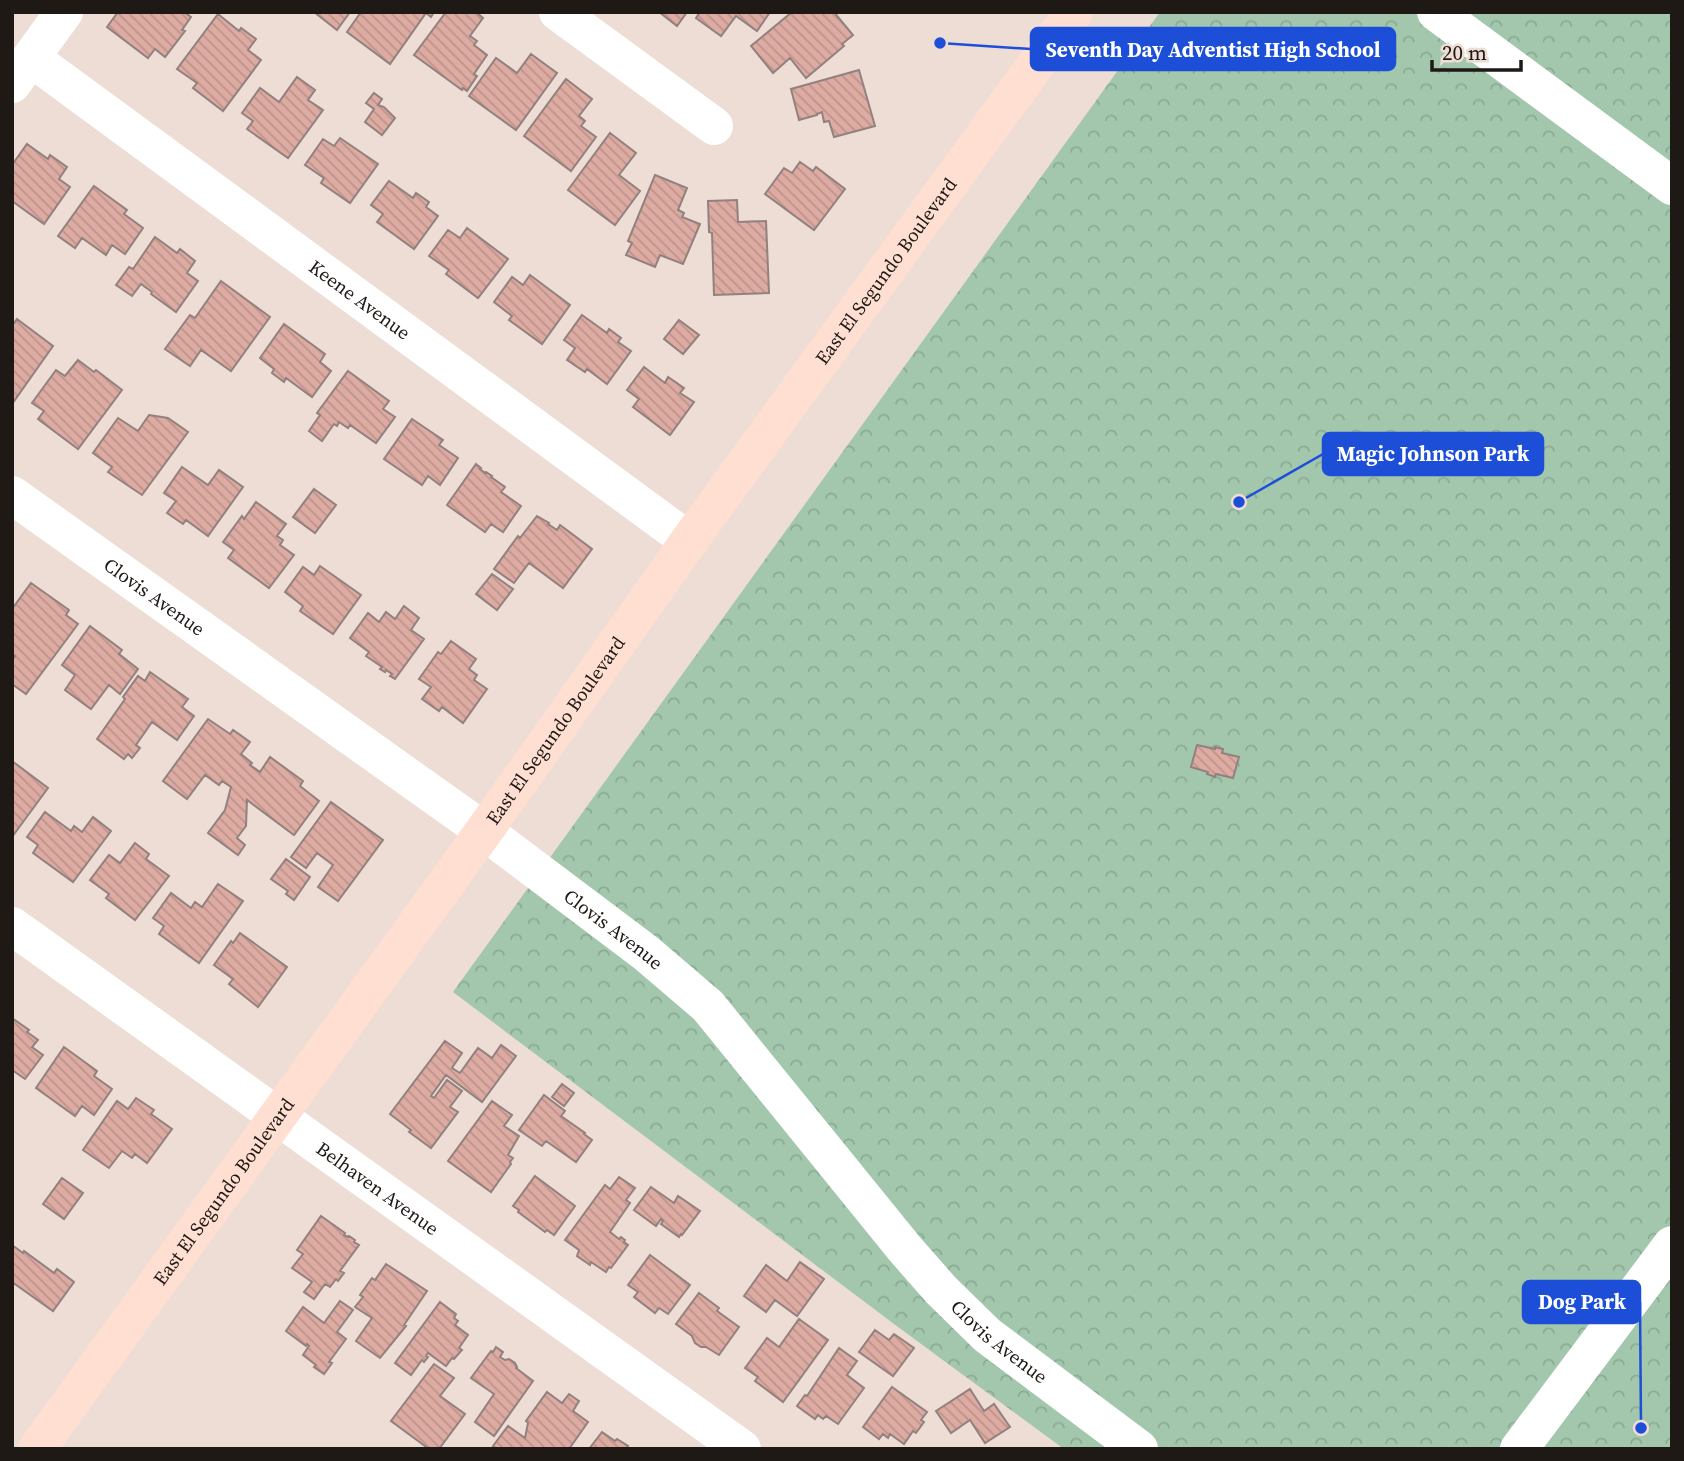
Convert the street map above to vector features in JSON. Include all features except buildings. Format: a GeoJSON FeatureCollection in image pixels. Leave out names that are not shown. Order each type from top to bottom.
{"type":"FeatureCollection","features":[{"type":"Feature","properties":{"kind":"main road","name":"East El Segundo Boulevard"},"geometry":{"type":"LineString","coordinates":[[37,1449],[484,831],[689,541],[1074,12]]}},
{"type":"Feature","properties":{"kind":"street"},"geometry":{"type":"LineString","coordinates":[[22,71],[64,12]]}},
{"type":"Feature","properties":{"kind":"street"},"geometry":{"type":"LineString","coordinates":[[558,12],[714,126]]}},
{"type":"Feature","properties":{"kind":"street"},"geometry":{"type":"LineString","coordinates":[[1436,12],[1672,186]]}},
{"type":"Feature","properties":{"kind":"street","name":"Keene Avenue"},"geometry":{"type":"LineString","coordinates":[[22,71],[689,541]]}},
{"type":"Feature","properties":{"kind":"street","name":"Clovis Avenue"},"geometry":{"type":"LineString","coordinates":[[12,495],[484,831],[646,953],[708,1006],[941,1290],[987,1335],[1139,1449]]}},
{"type":"Feature","properties":{"kind":"street","name":"Belhaven Avenue"},"geometry":{"type":"LineString","coordinates":[[12,926],[742,1449]]}},
{"type":"Feature","properties":{"kind":"street"},"geometry":{"type":"LineString","coordinates":[[1519,1449],[1672,1245]]}},
{"type":"Feature","properties":{"kind":"green space"},"geometry":{"type":"Polygon","coordinates":[[[1160,12],[1672,12],[1672,1449],[1064,1449],[453,992],[1160,12]]]}},
{"type":"Feature","properties":{"kind":"place","name":"Seventh Day Adventist High School"},"geometry":{"type":"Point","coordinates":[940,43]}},
{"type":"Feature","properties":{"kind":"place","name":"Magic Johnson Park"},"geometry":{"type":"Point","coordinates":[1239,502]}},
{"type":"Feature","properties":{"kind":"place","name":"Dog Park"},"geometry":{"type":"Point","coordinates":[1641,1428]}}]}
